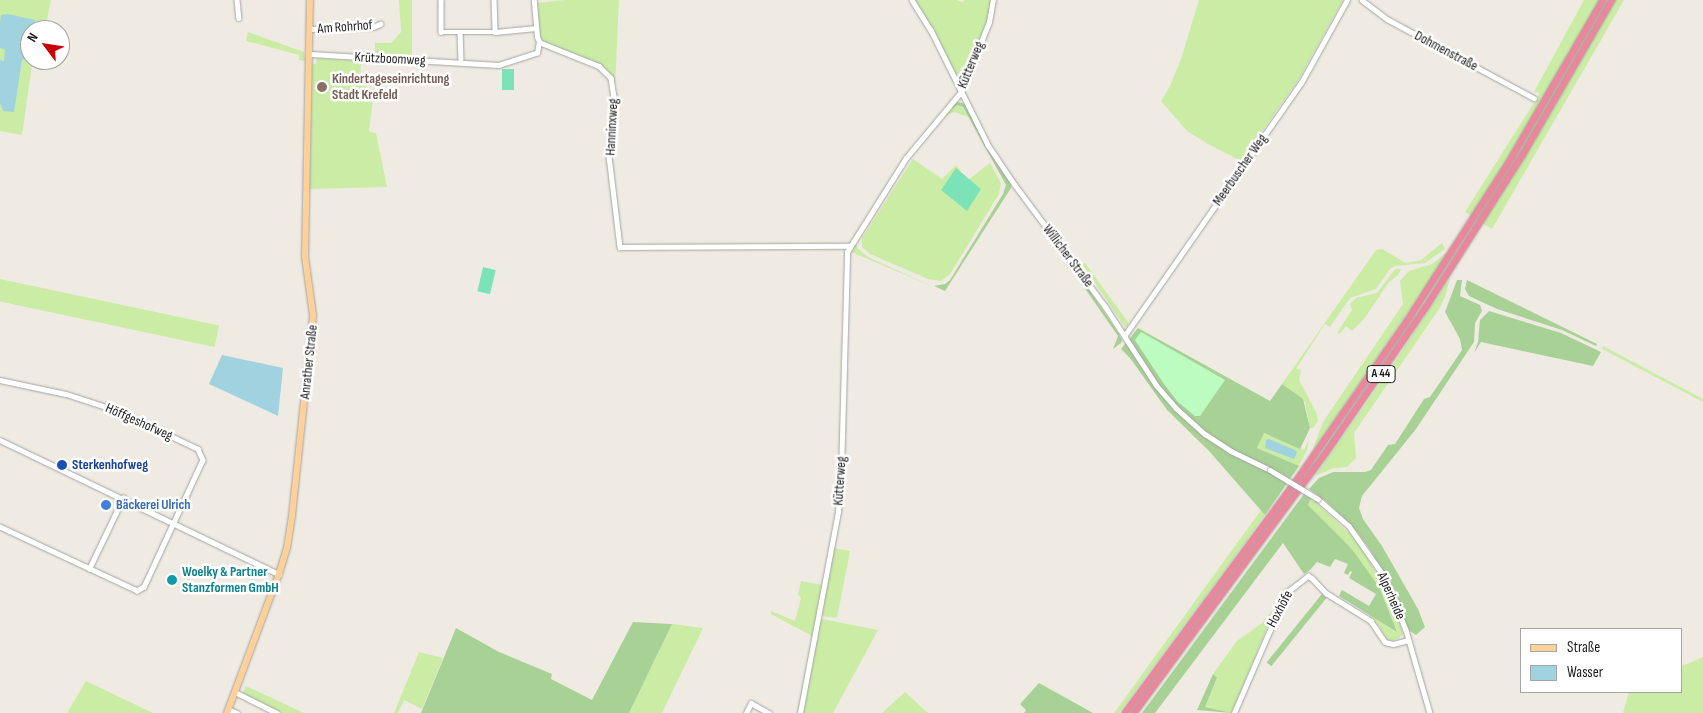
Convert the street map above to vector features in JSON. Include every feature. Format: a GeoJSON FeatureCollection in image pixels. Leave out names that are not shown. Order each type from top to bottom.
{"type":"FeatureCollection","features":[{"type":"Feature","properties":{"kind":"highway","name":"A 44"},"geometry":{"type":"LineString","coordinates":[[1125,713],[1299,477],[1411,315],[1521,142],[1603,0]]}},
{"type":"Feature","properties":{"kind":"highway","name":"A 44"},"geometry":{"type":"LineString","coordinates":[[1134,713],[1325,454],[1426,307],[1522,156],[1612,0]]}},
{"type":"Feature","properties":{"kind":"main road","name":"Anrather Straße"},"geometry":{"type":"LineString","coordinates":[[228,711],[287,548],[313,334],[314,315],[305,257],[310,0]]}},
{"type":"Feature","properties":{"kind":"street"},"geometry":{"type":"LineString","coordinates":[[237,0],[240,18]]}},
{"type":"Feature","properties":{"kind":"street"},"geometry":{"type":"LineString","coordinates":[[441,0],[441,32],[495,32],[536,28]]}},
{"type":"Feature","properties":{"kind":"street"},"geometry":{"type":"LineString","coordinates":[[494,0],[495,32]]}},
{"type":"Feature","properties":{"kind":"street"},"geometry":{"type":"LineString","coordinates":[[534,0],[539,42]]}},
{"type":"Feature","properties":{"kind":"street","name":"Willicher Straße"},"geometry":{"type":"LineString","coordinates":[[912,0],[931,30],[980,131],[1000,163],[1125,335],[1157,386],[1186,418],[1224,446],[1270,470]]}},
{"type":"Feature","properties":{"kind":"street","name":"Kütterweg"},"geometry":{"type":"LineString","coordinates":[[800,713],[838,512],[849,246],[906,158],[961,92],[989,22],[993,0]]}},
{"type":"Feature","properties":{"kind":"street","name":"Meerbuscher Weg"},"geometry":{"type":"LineString","coordinates":[[1125,335],[1300,84],[1347,0]]}},
{"type":"Feature","properties":{"kind":"street","name":"Dohmenstraße"},"geometry":{"type":"LineString","coordinates":[[1362,0],[1387,19],[1534,98]]}},
{"type":"Feature","properties":{"kind":"street","name":"Am Rohrhof"},"geometry":{"type":"LineString","coordinates":[[310,29],[373,27],[380,24]]}},
{"type":"Feature","properties":{"kind":"street"},"geometry":{"type":"LineString","coordinates":[[460,32],[461,59]]}},
{"type":"Feature","properties":{"kind":"street","name":"Krützboomweg"},"geometry":{"type":"LineString","coordinates":[[310,54],[499,65],[535,55],[539,48],[539,42]]}},
{"type":"Feature","properties":{"kind":"street","name":"Hanninxweg"},"geometry":{"type":"LineString","coordinates":[[539,42],[599,66],[612,78],[614,96],[609,156],[620,248],[849,246]]}},
{"type":"Feature","properties":{"kind":"street","name":"Höffgeshofweg"},"geometry":{"type":"LineString","coordinates":[[0,380],[94,402],[119,411],[198,449],[203,460],[174,522]]}},
{"type":"Feature","properties":{"kind":"street"},"geometry":{"type":"LineString","coordinates":[[0,440],[279,574]]}},
{"type":"Feature","properties":{"kind":"street","name":"Alperheide"},"geometry":{"type":"LineString","coordinates":[[1270,470],[1318,498],[1349,526],[1372,556],[1397,605],[1430,713]]}},
{"type":"Feature","properties":{"kind":"street"},"geometry":{"type":"LineString","coordinates":[[89,569],[123,498]]}},
{"type":"Feature","properties":{"kind":"street"},"geometry":{"type":"LineString","coordinates":[[0,527],[136,591],[144,587],[174,522]]}},
{"type":"Feature","properties":{"kind":"street","name":"Hoxhöfe"},"geometry":{"type":"LineString","coordinates":[[1234,713],[1286,593],[1308,576],[1326,593],[1371,621],[1385,642],[1393,644],[1409,640]]}},
{"type":"Feature","properties":{"kind":"street"},"geometry":{"type":"LineString","coordinates":[[235,692],[277,713]]}},
{"type":"Feature","properties":{"kind":"street"},"geometry":{"type":"LineString","coordinates":[[746,713],[751,703],[769,713]]}},
{"type":"Feature","properties":{"kind":"street"},"geometry":{"type":"LineString","coordinates":[[228,711],[237,713]]}},
{"type":"Feature","properties":{"kind":"green space"},"geometry":{"type":"Polygon","coordinates":[[[0,0],[51,0],[47,20],[20,20],[20,70],[31,70],[22,135],[0,131],[0,0]]]}},
{"type":"Feature","properties":{"kind":"green space"},"geometry":{"type":"Polygon","coordinates":[[[399,0],[412,0],[412,58],[375,56],[375,43],[391,43],[401,32],[399,0]]]}},
{"type":"Feature","properties":{"kind":"green space"},"geometry":{"type":"Polygon","coordinates":[[[565,0],[619,0],[615,87],[613,76],[601,65],[540,40],[536,3],[565,0]]]}},
{"type":"Feature","properties":{"kind":"green space"},"geometry":{"type":"Polygon","coordinates":[[[914,0],[957,0],[962,2],[965,0],[992,0],[987,23],[962,84],[959,83],[932,28],[914,0]]]}},
{"type":"Feature","properties":{"kind":"green space"},"geometry":{"type":"Polygon","coordinates":[[[1199,0],[1343,0],[1299,79],[1241,161],[1187,131],[1161,101],[1170,86],[1181,59],[1199,0]]]}},
{"type":"Feature","properties":{"kind":"green space"},"geometry":{"type":"Polygon","coordinates":[[[1584,0],[1624,0],[1492,229],[1465,212],[1540,93],[1534,92],[1584,0]]]}},
{"type":"Feature","properties":{"kind":"green space"},"geometry":{"type":"Polygon","coordinates":[[[248,32],[304,52],[305,61],[299,60],[299,55],[246,41],[248,32]]]}},
{"type":"Feature","properties":{"kind":"green space"},"geometry":{"type":"Polygon","coordinates":[[[317,58],[361,61],[360,84],[374,90],[369,132],[376,133],[387,187],[309,189],[312,64],[316,64],[317,58]]]}},
{"type":"Feature","properties":{"kind":"green space"},"geometry":{"type":"Polygon","coordinates":[[[502,69],[514,69],[514,90],[502,90],[502,69]]]}},
{"type":"Feature","properties":{"kind":"green space"},"geometry":{"type":"Polygon","coordinates":[[[955,101],[965,104],[987,146],[1011,183],[1011,188],[945,291],[934,286],[945,284],[950,280],[1003,194],[1006,185],[963,107],[957,105],[953,108],[950,106],[955,101]]]}},
{"type":"Feature","properties":{"kind":"green space"},"geometry":{"type":"Polygon","coordinates":[[[957,105],[962,107],[968,117],[954,112],[945,116],[908,159],[856,241],[857,248],[868,257],[934,287],[849,251],[899,169],[950,106],[957,105]]]}},
{"type":"Feature","properties":{"kind":"green space"},"geometry":{"type":"Polygon","coordinates":[[[913,159],[942,179],[956,165],[968,180],[990,163],[1001,183],[999,194],[950,274],[941,281],[928,279],[870,254],[862,247],[862,238],[913,159]]]}},
{"type":"Feature","properties":{"kind":"green space"},"geometry":{"type":"Polygon","coordinates":[[[956,168],[981,189],[967,211],[941,190],[956,168]]]}},
{"type":"Feature","properties":{"kind":"green space"},"geometry":{"type":"Polygon","coordinates":[[[1442,243],[1445,249],[1425,263],[1395,266],[1390,269],[1376,289],[1350,298],[1330,327],[1325,324],[1296,369],[1301,370],[1299,380],[1316,412],[1318,421],[1313,428],[1310,428],[1305,402],[1282,384],[1376,250],[1382,249],[1406,263],[1421,260],[1442,243]]]}},
{"type":"Feature","properties":{"kind":"green space"},"geometry":{"type":"Polygon","coordinates":[[[1447,252],[1447,255],[1311,454],[1323,422],[1403,304],[1400,281],[1409,271],[1432,264],[1447,252]]]}},
{"type":"Feature","properties":{"kind":"green space"},"geometry":{"type":"Polygon","coordinates":[[[1085,263],[1128,322],[1128,326],[1125,327],[1082,264],[1085,263]]]}},
{"type":"Feature","properties":{"kind":"green space"},"geometry":{"type":"Polygon","coordinates":[[[483,267],[496,270],[490,294],[477,291],[483,267]]]}},
{"type":"Feature","properties":{"kind":"green space"},"geometry":{"type":"Polygon","coordinates":[[[1075,269],[1122,340],[1113,349],[1118,336],[1072,270],[1075,269]]]}},
{"type":"Feature","properties":{"kind":"green space"},"geometry":{"type":"Polygon","coordinates":[[[1395,269],[1401,269],[1398,275],[1389,282],[1364,319],[1352,331],[1346,326],[1340,334],[1337,333],[1352,310],[1350,304],[1356,298],[1377,293],[1395,269]]]}},
{"type":"Feature","properties":{"kind":"green space"},"geometry":{"type":"Polygon","coordinates":[[[1450,278],[1445,297],[1439,309],[1354,433],[1356,458],[1347,467],[1334,468],[1315,476],[1388,372],[1450,278]]]}},
{"type":"Feature","properties":{"kind":"green space"},"geometry":{"type":"Polygon","coordinates":[[[0,279],[219,326],[215,347],[0,301],[0,279]]]}},
{"type":"Feature","properties":{"kind":"green space"},"geometry":{"type":"Polygon","coordinates":[[[1457,280],[1462,280],[1460,296],[1480,305],[1482,311],[1475,323],[1474,342],[1416,429],[1362,496],[1359,508],[1363,519],[1382,546],[1418,609],[1425,627],[1416,635],[1407,629],[1395,594],[1371,551],[1357,532],[1327,502],[1309,489],[1319,478],[1333,472],[1365,472],[1371,470],[1388,445],[1395,444],[1424,399],[1430,397],[1462,350],[1460,339],[1445,312],[1457,280]]]}},
{"type":"Feature","properties":{"kind":"green space"},"geometry":{"type":"Polygon","coordinates":[[[1467,280],[1597,344],[1596,346],[1562,330],[1497,309],[1469,296],[1465,289],[1467,280]]]}},
{"type":"Feature","properties":{"kind":"green space"},"geometry":{"type":"Polygon","coordinates":[[[1489,311],[1561,333],[1601,352],[1593,366],[1481,342],[1474,353],[1478,342],[1480,320],[1489,311]]]}},
{"type":"Feature","properties":{"kind":"green space"},"geometry":{"type":"Polygon","coordinates":[[[1138,328],[1270,401],[1282,384],[1303,399],[1310,428],[1300,449],[1264,433],[1257,448],[1299,466],[1265,515],[1209,451],[1167,410],[1130,358],[1121,349],[1138,328]]]}},
{"type":"Feature","properties":{"kind":"green space"},"geometry":{"type":"Polygon","coordinates":[[[1141,332],[1225,380],[1200,416],[1195,416],[1178,402],[1164,384],[1135,340],[1141,332]]]}},
{"type":"Feature","properties":{"kind":"green space"},"geometry":{"type":"Polygon","coordinates":[[[1603,346],[1703,399],[1703,402],[1602,349],[1603,346]]]}},
{"type":"Feature","properties":{"kind":"green space"},"geometry":{"type":"Polygon","coordinates":[[[1263,433],[1304,450],[1309,439],[1307,450],[1299,466],[1257,448],[1263,433]]]}},
{"type":"Feature","properties":{"kind":"green space"},"geometry":{"type":"Polygon","coordinates":[[[1304,494],[1311,498],[1308,505],[1351,548],[1379,587],[1397,632],[1339,596],[1342,590],[1369,606],[1376,594],[1349,578],[1352,572],[1350,571],[1348,575],[1344,573],[1348,564],[1335,559],[1330,567],[1317,562],[1304,574],[1283,543],[1155,713],[1142,713],[1304,494]]]}},
{"type":"Feature","properties":{"kind":"green space"},"geometry":{"type":"Polygon","coordinates":[[[1311,498],[1350,534],[1365,553],[1394,607],[1403,634],[1399,638],[1392,641],[1385,638],[1379,625],[1366,612],[1397,631],[1351,548],[1308,505],[1311,498]]]}},
{"type":"Feature","properties":{"kind":"green space"},"geometry":{"type":"Polygon","coordinates":[[[1261,510],[1265,515],[1119,713],[1114,713],[1261,510]]]}},
{"type":"Feature","properties":{"kind":"green space"},"geometry":{"type":"Polygon","coordinates":[[[833,548],[850,551],[837,618],[823,616],[821,611],[833,548]]]}},
{"type":"Feature","properties":{"kind":"green space"},"geometry":{"type":"Polygon","coordinates":[[[830,551],[806,680],[797,713],[812,636],[771,614],[771,611],[795,621],[801,598],[798,594],[801,581],[822,585],[830,551]]]}},
{"type":"Feature","properties":{"kind":"green space"},"geometry":{"type":"Polygon","coordinates":[[[1322,594],[1327,598],[1271,666],[1267,662],[1322,594]]]}},
{"type":"Feature","properties":{"kind":"green space"},"geometry":{"type":"Polygon","coordinates":[[[1276,606],[1232,713],[1205,707],[1217,679],[1213,674],[1237,641],[1262,623],[1276,606]]]}},
{"type":"Feature","properties":{"kind":"green space"},"geometry":{"type":"Polygon","coordinates":[[[822,619],[878,630],[833,713],[801,713],[819,621],[822,619]]]}},
{"type":"Feature","properties":{"kind":"green space"},"geometry":{"type":"Polygon","coordinates":[[[633,622],[672,624],[629,713],[421,713],[456,628],[499,652],[552,674],[551,679],[592,700],[633,622]]]}},
{"type":"Feature","properties":{"kind":"green space"},"geometry":{"type":"Polygon","coordinates":[[[672,624],[703,628],[662,713],[629,713],[672,624]]]}},
{"type":"Feature","properties":{"kind":"green space"},"geometry":{"type":"Polygon","coordinates":[[[419,652],[443,658],[422,709],[404,700],[398,713],[394,713],[419,652]]]}},
{"type":"Feature","properties":{"kind":"green space"},"geometry":{"type":"Polygon","coordinates":[[[1703,657],[1703,713],[1623,713],[1629,693],[1683,693],[1683,666],[1703,657]]]}},
{"type":"Feature","properties":{"kind":"green space"},"geometry":{"type":"Polygon","coordinates":[[[1213,674],[1217,678],[1205,707],[1232,713],[1197,710],[1213,674]]]}},
{"type":"Feature","properties":{"kind":"green space"},"geometry":{"type":"Polygon","coordinates":[[[86,681],[153,713],[67,713],[86,681]]]}},
{"type":"Feature","properties":{"kind":"green space"},"geometry":{"type":"Polygon","coordinates":[[[1039,683],[1093,713],[1024,713],[1026,710],[1020,704],[1039,683]]]}},
{"type":"Feature","properties":{"kind":"green space"},"geometry":{"type":"Polygon","coordinates":[[[246,686],[304,713],[282,713],[243,693],[246,686]]]}},
{"type":"Feature","properties":{"kind":"green space"},"geometry":{"type":"Polygon","coordinates":[[[905,692],[928,713],[882,713],[905,692]]]}},
{"type":"Feature","properties":{"kind":"water"},"geometry":{"type":"Polygon","coordinates":[[[7,14],[35,20],[20,20],[20,70],[14,112],[3,111],[0,103],[0,60],[4,61],[5,50],[0,48],[1,15],[7,14]]]}},
{"type":"Feature","properties":{"kind":"water"},"geometry":{"type":"Polygon","coordinates":[[[222,355],[283,368],[278,416],[209,384],[222,355]]]}},
{"type":"Feature","properties":{"kind":"water"},"geometry":{"type":"Polygon","coordinates":[[[1269,439],[1295,450],[1297,453],[1294,459],[1265,448],[1266,440],[1269,439]]]}},
{"type":"Feature","properties":{"kind":"place","name":"Kindertageseinrichtung Stadt Krefeld"},"geometry":{"type":"Point","coordinates":[322,87]}},
{"type":"Feature","properties":{"kind":"place","name":"Sterkenhofweg"},"geometry":{"type":"Point","coordinates":[62,465]}},
{"type":"Feature","properties":{"kind":"place","name":"Bäckerei Ulrich"},"geometry":{"type":"Point","coordinates":[106,505]}},
{"type":"Feature","properties":{"kind":"place","name":"Woelky & Partner Stanzformen GmbH"},"geometry":{"type":"Point","coordinates":[172,580]}}]}
